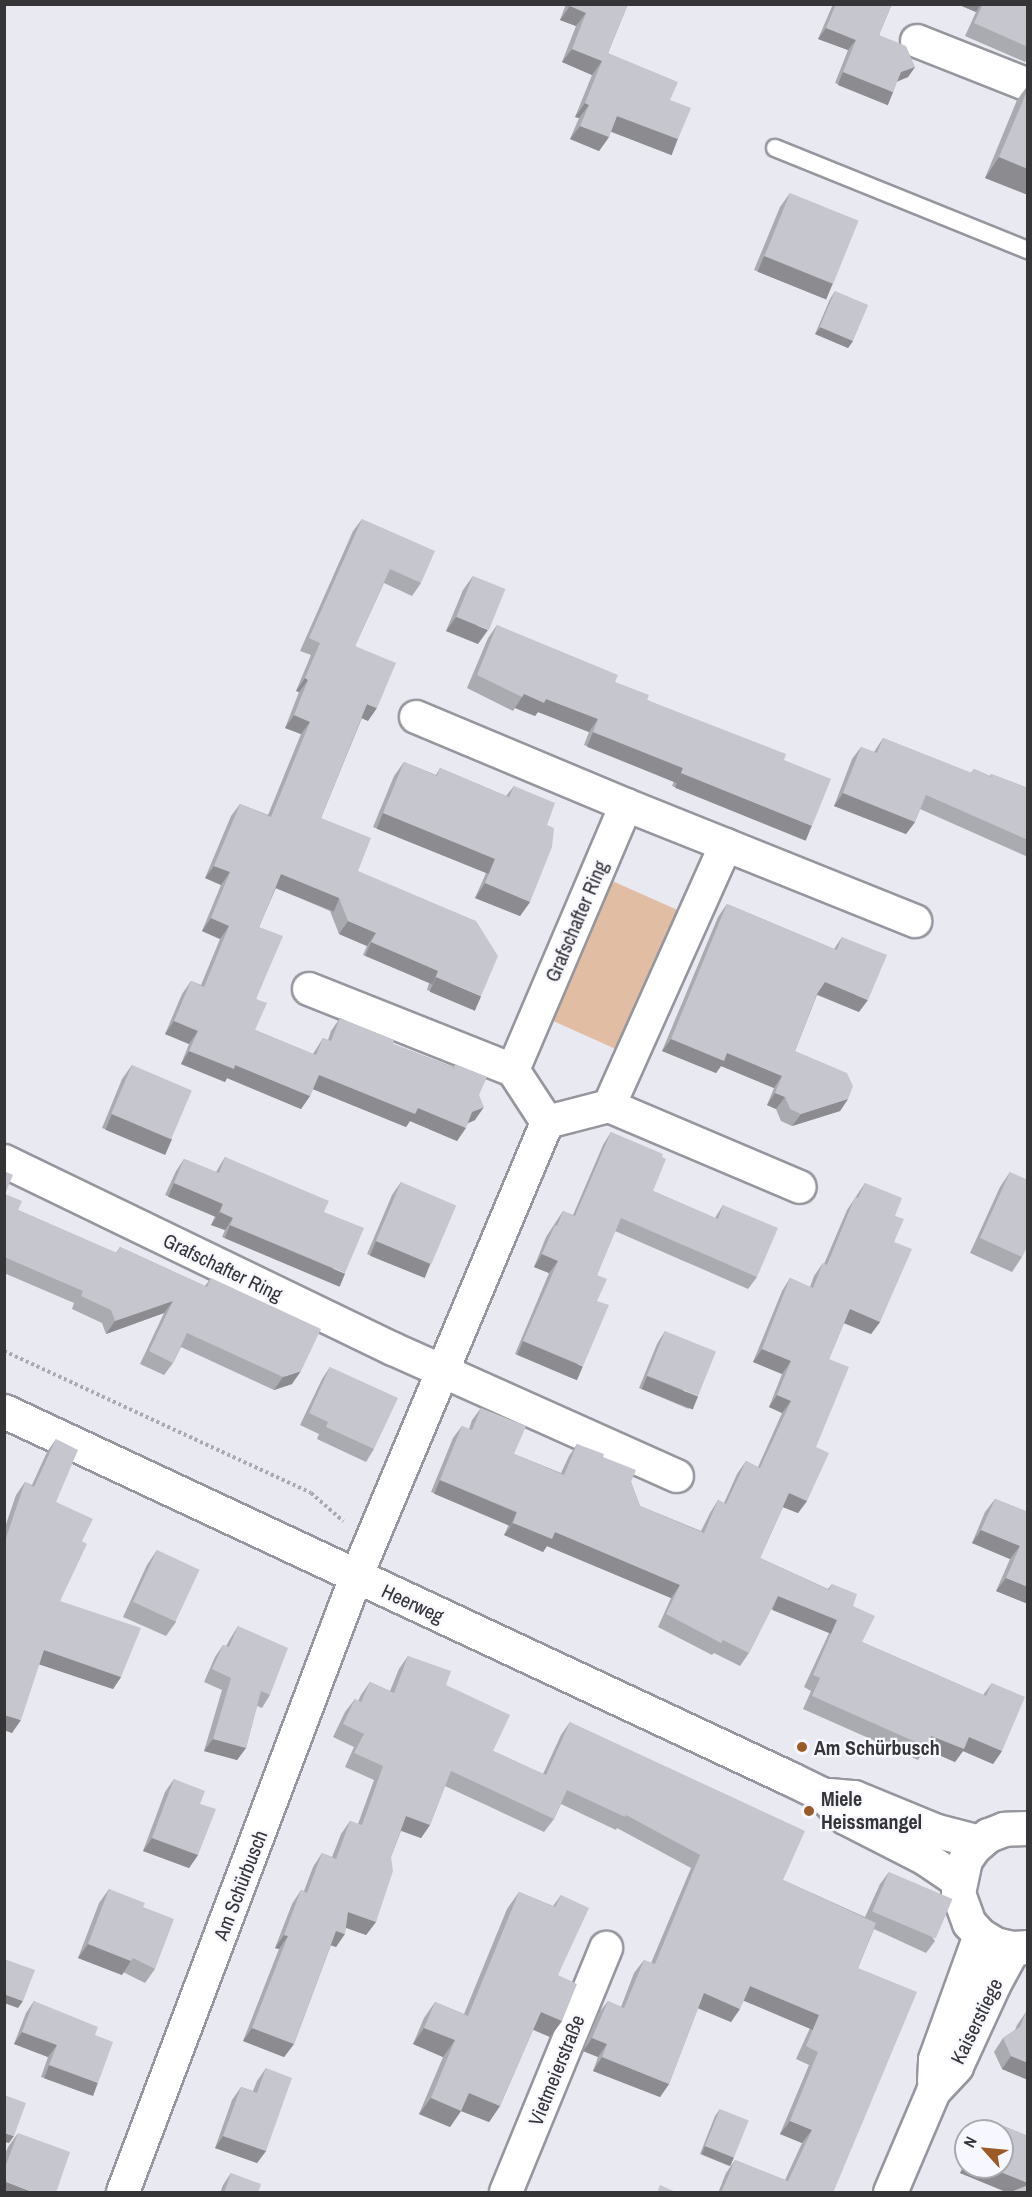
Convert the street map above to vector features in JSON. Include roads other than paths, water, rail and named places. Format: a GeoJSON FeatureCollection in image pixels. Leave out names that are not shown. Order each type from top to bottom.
{"type":"FeatureCollection","features":[{"type":"Feature","properties":{"kind":"street"},"geometry":{"type":"LineString","coordinates":[[917,41],[1028,85]]}},
{"type":"Feature","properties":{"kind":"street"},"geometry":{"type":"LineString","coordinates":[[416,717],[626,805],[915,921]]}},
{"type":"Feature","properties":{"kind":"street","name":"Grafschafter Ring"},"geometry":{"type":"LineString","coordinates":[[513,1070],[626,805]]}},
{"type":"Feature","properties":{"kind":"street"},"geometry":{"type":"LineString","coordinates":[[609,1106],[726,845]]}},
{"type":"Feature","properties":{"kind":"street"},"geometry":{"type":"LineString","coordinates":[[309,989],[513,1070],[547,1122]]}},
{"type":"Feature","properties":{"kind":"street"},"geometry":{"type":"LineString","coordinates":[[547,1122],[609,1106],[800,1187]]}},
{"type":"Feature","properties":{"kind":"street"},"geometry":{"type":"LineString","coordinates":[[356,1577],[547,1122]]}},
{"type":"Feature","properties":{"kind":"street","name":"Grafschafter Ring"},"geometry":{"type":"LineString","coordinates":[[4,1161],[442,1370],[677,1476]]}},
{"type":"Feature","properties":{"kind":"street","name":"Heerweg"},"geometry":{"type":"LineString","coordinates":[[4,1411],[822,1794],[855,1797],[937,1831],[980,1842]]}},
{"type":"Feature","properties":{"kind":"street","name":"Am Schürbusch"},"geometry":{"type":"LineString","coordinates":[[123,2193],[356,1577]]}},
{"type":"Feature","properties":{"kind":"street","name":"Heerweg"},"geometry":{"type":"LineString","coordinates":[[822,1794],[845,1817],[925,1858],[959,1881]]}},
{"type":"Feature","properties":{"kind":"street"},"geometry":{"type":"LineString","coordinates":[[1021,1948],[995,1944],[980,1935],[969,1923],[962,1909],[959,1881],[965,1860],[980,1842],[1004,1829],[1028,1828]]}},
{"type":"Feature","properties":{"kind":"street","name":"Kaiserstiege"},"geometry":{"type":"LineString","coordinates":[[890,2193],[933,2091],[935,2059],[980,1935]]}},
{"type":"Feature","properties":{"kind":"street","name":"Vietmeierstraße"},"geometry":{"type":"LineString","coordinates":[[506,2193],[606,1948]]}},
{"type":"Feature","properties":{"kind":"street","name":"Kaiserstiege"},"geometry":{"type":"LineString","coordinates":[[933,2091],[956,2066],[993,1985],[1021,1948]]}},
{"type":"Feature","properties":{"kind":"lane"},"geometry":{"type":"LineString","coordinates":[[775,148],[1028,250]]}},
{"type":"Feature","properties":{"kind":"place","name":"Am Schürbusch"},"geometry":{"type":"Point","coordinates":[802,1747]}},
{"type":"Feature","properties":{"kind":"place","name":"Miele Heissmangel"},"geometry":{"type":"Point","coordinates":[809,1811]}}]}
